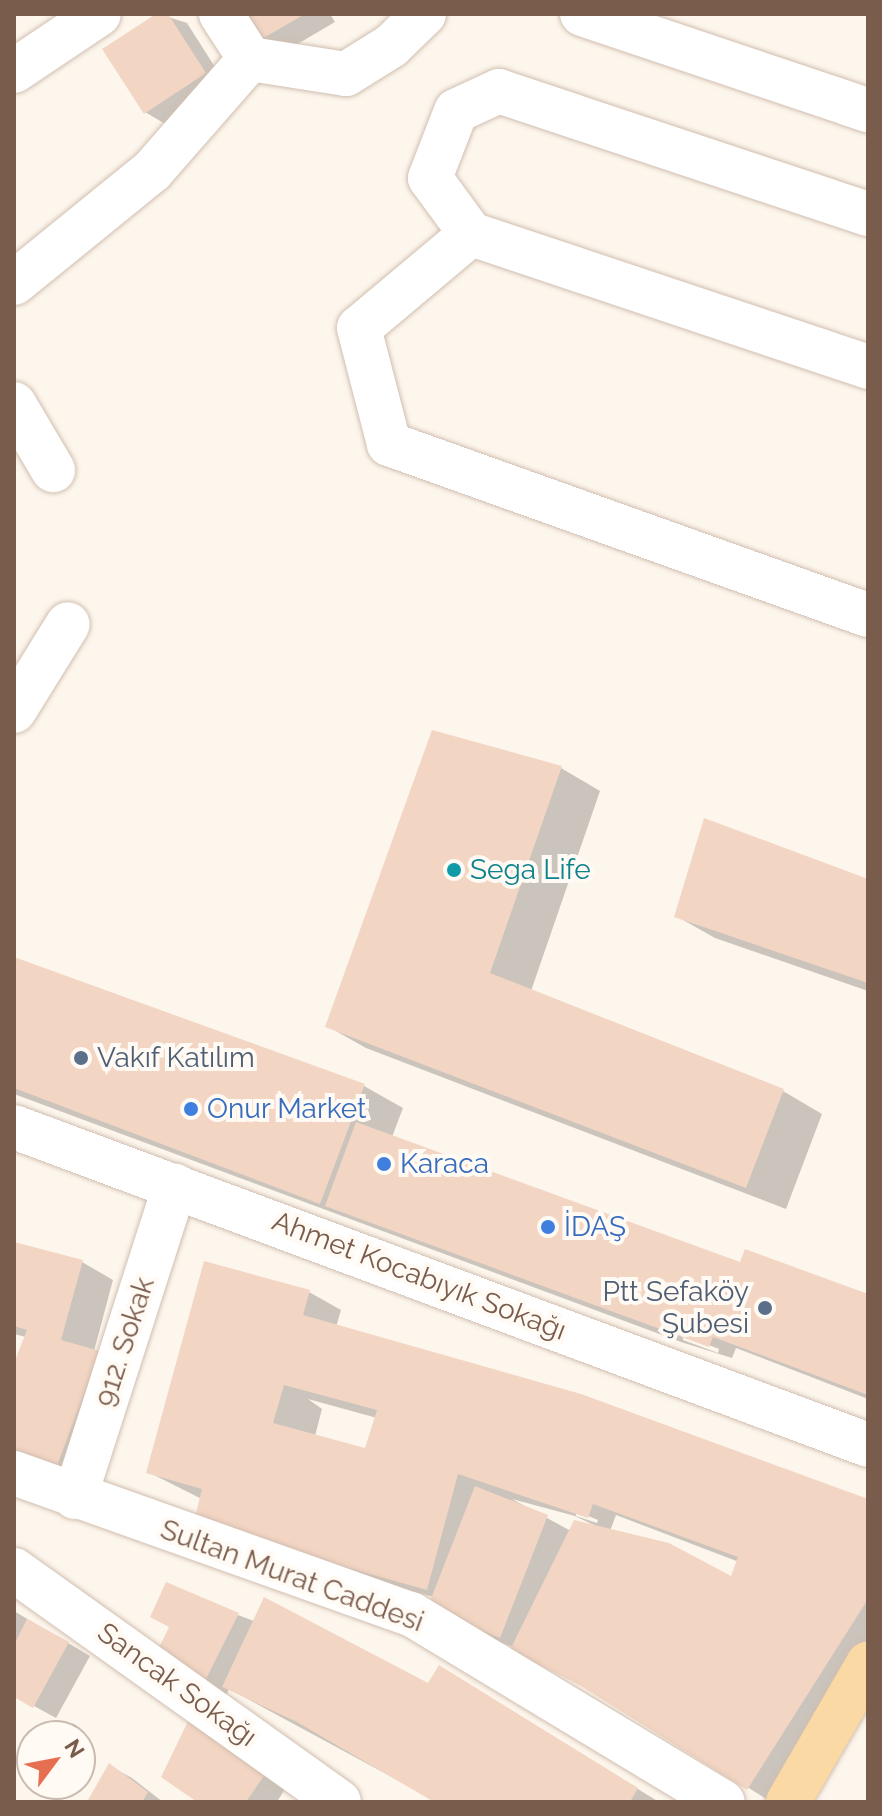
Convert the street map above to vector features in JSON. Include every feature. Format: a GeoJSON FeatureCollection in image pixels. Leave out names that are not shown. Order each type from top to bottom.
{"type":"FeatureCollection","features":[{"type":"Feature","properties":{"kind":"main road"},"geometry":{"type":"LineString","coordinates":[[788,1802],[868,1664]]}},
{"type":"Feature","properties":{"kind":"street"},"geometry":{"type":"LineString","coordinates":[[14,71],[99,14]]}},
{"type":"Feature","properties":{"kind":"street"},"geometry":{"type":"LineString","coordinates":[[221,14],[250,59],[346,74],[391,46],[424,14]]}},
{"type":"Feature","properties":{"kind":"street"},"geometry":{"type":"LineString","coordinates":[[582,14],[868,110]]}},
{"type":"Feature","properties":{"kind":"street"},"geometry":{"type":"LineString","coordinates":[[14,283],[152,171],[250,59]]}},
{"type":"Feature","properties":{"kind":"street"},"geometry":{"type":"LineString","coordinates":[[868,214],[499,91],[456,111],[430,178],[471,234],[868,367]]}},
{"type":"Feature","properties":{"kind":"street"},"geometry":{"type":"LineString","coordinates":[[471,234],[359,328],[389,444],[868,615]]}},
{"type":"Feature","properties":{"kind":"street"},"geometry":{"type":"LineString","coordinates":[[14,404],[53,470]]}},
{"type":"Feature","properties":{"kind":"street"},"geometry":{"type":"LineString","coordinates":[[14,711],[68,624]]}},
{"type":"Feature","properties":{"kind":"street","name":"Ahmet Kocabıyık Sokağı"},"geometry":{"type":"LineString","coordinates":[[14,1127],[868,1445]]}},
{"type":"Feature","properties":{"kind":"street","name":"912. Sokak"},"geometry":{"type":"LineString","coordinates":[[75,1497],[175,1186]]}},
{"type":"Feature","properties":{"kind":"street","name":"Sultan Murat Caddesi"},"geometry":{"type":"LineString","coordinates":[[14,1473],[411,1614],[723,1802]]}},
{"type":"Feature","properties":{"kind":"street","name":"Sancak Sokağı"},"geometry":{"type":"LineString","coordinates":[[14,1570],[339,1802]]}},
{"type":"Feature","properties":{"kind":"building"},"geometry":{"type":"Polygon","coordinates":[[[156,14],[168,14],[206,73],[144,114],[102,49],[156,14]]]}},
{"type":"Feature","properties":{"kind":"building"},"geometry":{"type":"Polygon","coordinates":[[[235,14],[305,14],[253,44],[235,14]]]}},
{"type":"Feature","properties":{"kind":"building","name":"Sega Life"},"geometry":{"type":"Polygon","coordinates":[[[432,730],[562,766],[490,973],[784,1089],[746,1188],[325,1027],[432,730]]]}},
{"type":"Feature","properties":{"kind":"building"},"geometry":{"type":"Polygon","coordinates":[[[704,818],[868,879],[868,983],[674,917],[704,818]]]}},
{"type":"Feature","properties":{"kind":"building"},"geometry":{"type":"Polygon","coordinates":[[[14,957],[365,1084],[320,1204],[14,1088],[14,957]]]}},
{"type":"Feature","properties":{"kind":"building"},"geometry":{"type":"Polygon","coordinates":[[[356,1122],[740,1262],[745,1249],[868,1294],[868,1395],[713,1337],[709,1347],[325,1206],[356,1122]]]}},
{"type":"Feature","properties":{"kind":"building"},"geometry":{"type":"Polygon","coordinates":[[[14,1242],[83,1260],[61,1340],[100,1351],[54,1474],[14,1459],[14,1363],[27,1330],[14,1326],[14,1242]]]}},
{"type":"Feature","properties":{"kind":"building"},"geometry":{"type":"Polygon","coordinates":[[[204,1261],[310,1290],[303,1315],[581,1394],[868,1499],[868,1599],[747,1790],[581,1686],[510,1650],[574,1520],[669,1543],[731,1576],[738,1557],[593,1504],[588,1518],[458,1474],[427,1590],[193,1525],[202,1489],[146,1473],[204,1261]],[[284,1385],[273,1423],[365,1448],[377,1410],[284,1385]]]}},
{"type":"Feature","properties":{"kind":"building"},"geometry":{"type":"Polygon","coordinates":[[[475,1486],[548,1515],[500,1638],[427,1609],[475,1486]]]}},
{"type":"Feature","properties":{"kind":"building"},"geometry":{"type":"Polygon","coordinates":[[[166,1582],[239,1613],[202,1687],[152,1662],[169,1627],[150,1617],[166,1582]]]}},
{"type":"Feature","properties":{"kind":"building"},"geometry":{"type":"Polygon","coordinates":[[[264,1597],[428,1683],[439,1665],[638,1788],[630,1802],[434,1802],[297,1722],[222,1687],[264,1597]]]}},
{"type":"Feature","properties":{"kind":"building"},"geometry":{"type":"Polygon","coordinates":[[[27,1619],[69,1642],[33,1708],[14,1697],[14,1645],[27,1619]]]}},
{"type":"Feature","properties":{"kind":"building"},"geometry":{"type":"Polygon","coordinates":[[[193,1711],[268,1770],[246,1802],[197,1802],[161,1777],[193,1711]]]}},
{"type":"Feature","properties":{"kind":"building"},"geometry":{"type":"Polygon","coordinates":[[[109,1763],[148,1792],[142,1802],[87,1802],[96,1800],[96,1786],[109,1763]]]}},
{"type":"Feature","properties":{"kind":"place","name":"Sega Life"},"geometry":{"type":"Point","coordinates":[454,870]}},
{"type":"Feature","properties":{"kind":"place","name":"Vakıf Katılım"},"geometry":{"type":"Point","coordinates":[81,1058]}},
{"type":"Feature","properties":{"kind":"place","name":"Onur Market"},"geometry":{"type":"Point","coordinates":[191,1109]}},
{"type":"Feature","properties":{"kind":"place","name":"Karaca"},"geometry":{"type":"Point","coordinates":[384,1164]}},
{"type":"Feature","properties":{"kind":"place","name":"İDAŞ"},"geometry":{"type":"Point","coordinates":[548,1227]}},
{"type":"Feature","properties":{"kind":"place","name":"Ptt Sefaköy Şubesi"},"geometry":{"type":"Point","coordinates":[765,1308]}}]}
